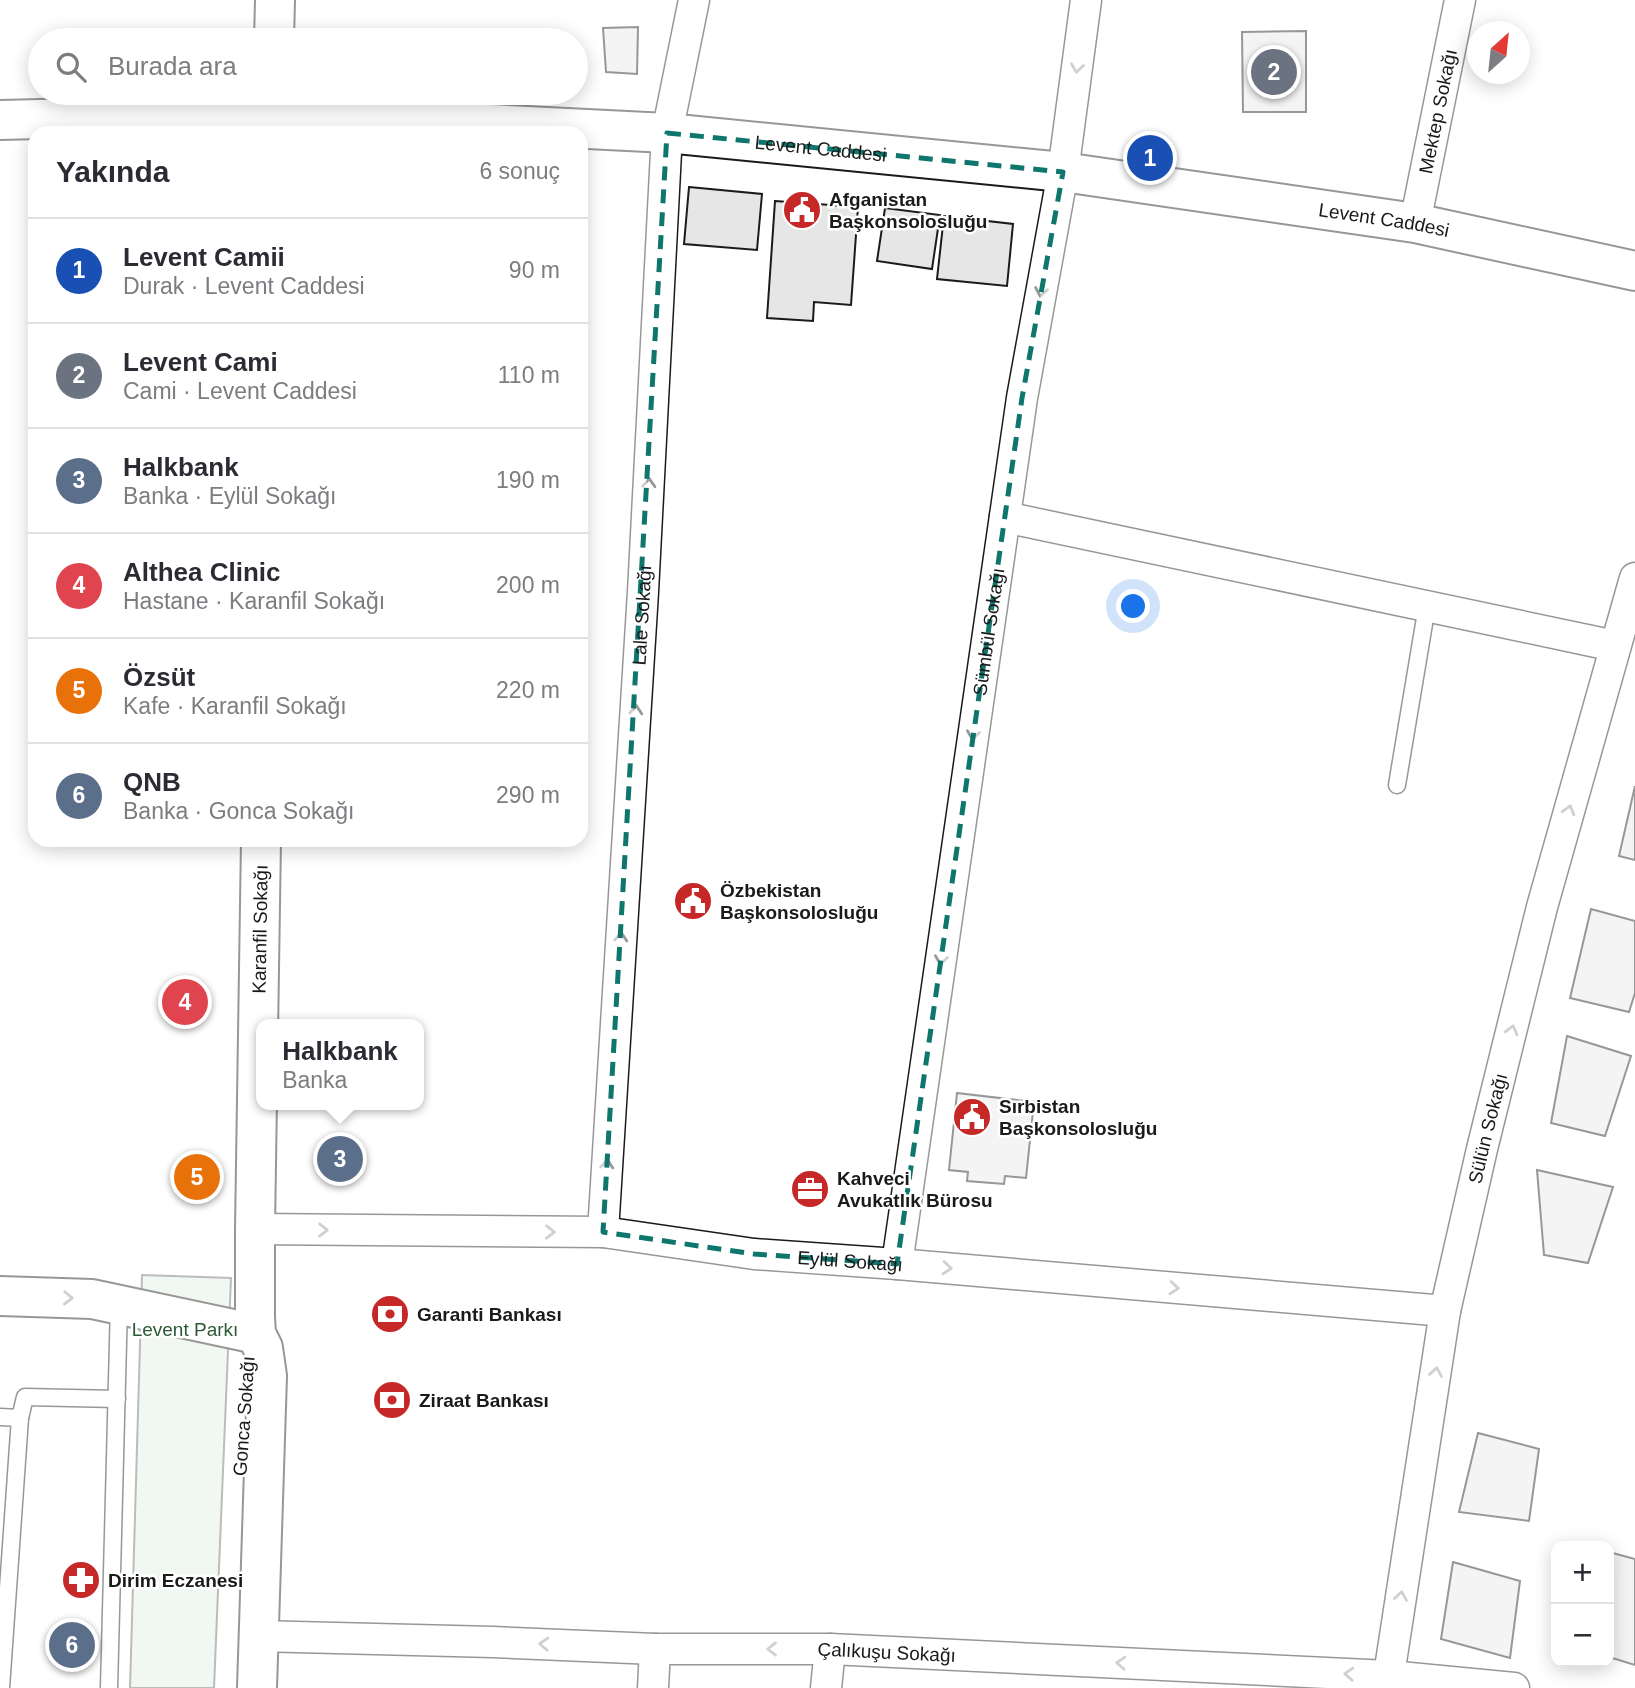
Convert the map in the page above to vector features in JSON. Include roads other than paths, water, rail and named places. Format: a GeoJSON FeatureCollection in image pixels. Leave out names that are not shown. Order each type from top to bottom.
{"type":"FeatureCollection","features":[{"type":"Feature","properties":{"kind":"street"},"geometry":{"type":"LineString","coordinates":[[275,0],[275,28]]}},
{"type":"Feature","properties":{"kind":"street","name":"Lale Sokağı"},"geometry":{"type":"LineString","coordinates":[[603,1232],[644,578],[667,133],[694,0]]}},
{"type":"Feature","properties":{"kind":"street","name":"Sümbül Sokağı"},"geometry":{"type":"LineString","coordinates":[[897,1264],[1022,398],[1063,172],[1086,0]]}},
{"type":"Feature","properties":{"kind":"street","name":"Mektep Sokağı"},"geometry":{"type":"LineString","coordinates":[[1415,223],[1460,0]]}},
{"type":"Feature","properties":{"kind":"street","name":"Levent Caddesi"},"geometry":{"type":"LineString","coordinates":[[0,120],[274,113],[529,126]]}},
{"type":"Feature","properties":{"kind":"street","name":"Levent Caddesi"},"geometry":{"type":"LineString","coordinates":[[588,129],[667,133],[1063,172],[1415,223],[1635,271]]}},
{"type":"Feature","properties":{"kind":"street"},"geometry":{"type":"LineString","coordinates":[[1005,517],[1615,646]]}},
{"type":"Feature","properties":{"kind":"street","name":"Sülün Sokağı"},"geometry":{"type":"LineString","coordinates":[[1388,1682],[1446,1311],[1482,1149],[1542,907],[1635,578]]}},
{"type":"Feature","properties":{"kind":"street","name":"Karanfil Sokağı"},"geometry":{"type":"LineString","coordinates":[[258,1019],[261,847]]}},
{"type":"Feature","properties":{"kind":"street","name":"Karanfil Sokağı"},"geometry":{"type":"LineString","coordinates":[[256,1334],[257,1110]]}},
{"type":"Feature","properties":{"kind":"street","name":"Eylül Sokağı"},"geometry":{"type":"LineString","coordinates":[[255,1229],[603,1232],[754,1254],[1446,1311]]}},
{"type":"Feature","properties":{"kind":"street"},"geometry":{"type":"LineString","coordinates":[[0,1296],[92,1299],[256,1334]]}},
{"type":"Feature","properties":{"kind":"street","name":"Gonca Sokağı"},"geometry":{"type":"LineString","coordinates":[[256,1334],[245,1355],[245,1636],[257,1688]]}},
{"type":"Feature","properties":{"kind":"street","name":"Gonca Sokağı"},"geometry":{"type":"LineString","coordinates":[[232,1688],[245,1636]]}},
{"type":"Feature","properties":{"kind":"street","name":"Çalıkuşu Sokağı"},"geometry":{"type":"LineString","coordinates":[[245,1636],[655,1649],[830,1649],[1514,1688]]}},
{"type":"Feature","properties":{"kind":"street"},"geometry":{"type":"LineString","coordinates":[[653,1688],[655,1649]]}},
{"type":"Feature","properties":{"kind":"street"},"geometry":{"type":"LineString","coordinates":[[826,1688],[830,1649]]}},
{"type":"Feature","properties":{"kind":"lane"},"geometry":{"type":"LineString","coordinates":[[1397,785],[1427,606]]}},
{"type":"Feature","properties":{"kind":"lane"},"geometry":{"type":"LineString","coordinates":[[109,1688],[119,1304]]}},
{"type":"Feature","properties":{"kind":"lane"},"geometry":{"type":"LineString","coordinates":[[1,1688],[20,1418],[25,1397],[117,1399]]}},
{"type":"Feature","properties":{"kind":"lane"},"geometry":{"type":"LineString","coordinates":[[0,1417],[20,1418]]}},
{"type":"Feature","properties":{"kind":"place","name":"Levent Cami"},"geometry":{"type":"Point","coordinates":[1274,72]}},
{"type":"Feature","properties":{"kind":"place","name":"Levent Camii"},"geometry":{"type":"Point","coordinates":[1150,158]}},
{"type":"Feature","properties":{"kind":"place","name":"Afganistan Başkonsolosluğu"},"geometry":{"type":"Point","coordinates":[802,210]}},
{"type":"Feature","properties":{"kind":"place","name":"Özbekistan Başkonsolosluğu"},"geometry":{"type":"Point","coordinates":[693,901]}},
{"type":"Feature","properties":{"kind":"place","name":"Althea Clinic"},"geometry":{"type":"Point","coordinates":[185,1002]}},
{"type":"Feature","properties":{"kind":"place","name":"Sırbistan Başkonsolosluğu"},"geometry":{"type":"Point","coordinates":[972,1117]}},
{"type":"Feature","properties":{"kind":"place","name":"Halkbank"},"geometry":{"type":"Point","coordinates":[340,1159]}},
{"type":"Feature","properties":{"kind":"place","name":"Özsüt"},"geometry":{"type":"Point","coordinates":[197,1177]}},
{"type":"Feature","properties":{"kind":"place","name":"Kahveci Avukatlık Bürosu"},"geometry":{"type":"Point","coordinates":[810,1189]}},
{"type":"Feature","properties":{"kind":"place","name":"Garanti Bankası"},"geometry":{"type":"Point","coordinates":[390,1314]}},
{"type":"Feature","properties":{"kind":"place","name":"Ziraat Bankası"},"geometry":{"type":"Point","coordinates":[392,1400]}},
{"type":"Feature","properties":{"kind":"place","name":"Dirim Eczanesi"},"geometry":{"type":"Point","coordinates":[81,1580]}},
{"type":"Feature","properties":{"kind":"place","name":"QNB"},"geometry":{"type":"Point","coordinates":[72,1645]}},
{"type":"Feature","properties":{"kind":"park label","name":"Levent Parkı"},"geometry":{"type":"Point","coordinates":[185,1329]}}]}
